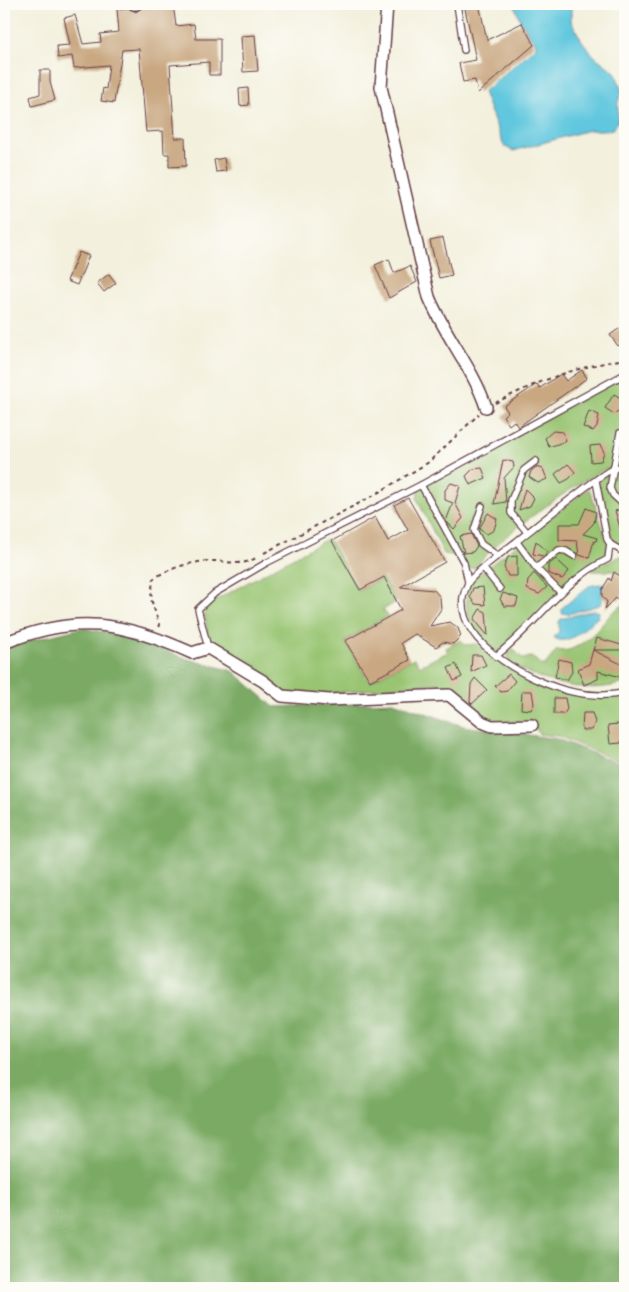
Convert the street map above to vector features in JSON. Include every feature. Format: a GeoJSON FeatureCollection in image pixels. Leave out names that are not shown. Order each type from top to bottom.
{"type":"FeatureCollection","features":[{"type":"Feature","properties":{"kind":"street"},"geometry":{"type":"LineString","coordinates":[[387,4],[380,87],[430,297],[436,314],[480,388],[486,407]]}},
{"type":"Feature","properties":{"kind":"street"},"geometry":{"type":"LineString","coordinates":[[4,643],[55,626],[81,623],[113,626],[165,641],[192,653],[208,648],[263,681],[282,696],[330,700],[449,696],[482,722],[492,726],[532,725]]}},
{"type":"Feature","properties":{"kind":"lane"},"geometry":{"type":"LineString","coordinates":[[457,4],[464,50]]}},
{"type":"Feature","properties":{"kind":"lane"},"geometry":{"type":"LineString","coordinates":[[208,648],[198,609],[215,593],[266,563],[421,485],[625,374]]}},
{"type":"Feature","properties":{"kind":"lane"},"geometry":{"type":"LineString","coordinates":[[620,432],[610,488],[613,495],[625,506]]}},
{"type":"Feature","properties":{"kind":"lane"},"geometry":{"type":"LineString","coordinates":[[527,532],[511,512],[511,500],[524,470],[536,461]]}},
{"type":"Feature","properties":{"kind":"lane"},"geometry":{"type":"LineString","coordinates":[[625,466],[612,470],[584,488],[527,532],[468,582],[463,595],[469,628],[496,656],[531,678],[552,686],[592,695],[625,693]]}},
{"type":"Feature","properties":{"kind":"lane"},"geometry":{"type":"LineString","coordinates":[[496,656],[512,644],[586,570],[608,559],[610,544],[596,481]]}},
{"type":"Feature","properties":{"kind":"lane"},"geometry":{"type":"LineString","coordinates":[[421,485],[464,563],[468,582]]}},
{"type":"Feature","properties":{"kind":"lane"},"geometry":{"type":"LineString","coordinates":[[482,506],[474,530],[481,544],[498,556]]}},
{"type":"Feature","properties":{"kind":"lane"},"geometry":{"type":"LineString","coordinates":[[517,542],[536,568],[561,593]]}},
{"type":"Feature","properties":{"kind":"lane"},"geometry":{"type":"LineString","coordinates":[[610,544],[625,553]]}},
{"type":"Feature","properties":{"kind":"lane"},"geometry":{"type":"LineString","coordinates":[[536,568],[559,550],[566,551],[574,556]]}},
{"type":"Feature","properties":{"kind":"lane"},"geometry":{"type":"LineString","coordinates":[[484,569],[500,589]]}},
{"type":"Feature","properties":{"kind":"path"},"geometry":{"type":"LineString","coordinates":[[165,641],[151,599],[153,579],[164,571],[216,561],[236,564],[252,560],[371,497],[429,462],[486,407],[546,378],[579,367],[625,359]]}},
{"type":"Feature","properties":{"kind":"green space"},"geometry":{"type":"Polygon","coordinates":[[[625,376],[625,463],[599,472],[552,502],[514,530],[485,556],[477,567],[468,569],[458,556],[444,554],[417,499],[419,487],[625,376]]]}},
{"type":"Feature","properties":{"kind":"green space"},"geometry":{"type":"Polygon","coordinates":[[[625,468],[625,550],[613,543],[598,484],[605,475],[625,468]]]}},
{"type":"Feature","properties":{"kind":"green space"},"geometry":{"type":"Polygon","coordinates":[[[589,488],[608,544],[607,556],[587,564],[506,645],[499,651],[494,651],[474,628],[470,620],[466,603],[469,582],[589,488]]]}},
{"type":"Feature","properties":{"kind":"green space"},"geometry":{"type":"Polygon","coordinates":[[[325,540],[330,541],[359,591],[383,578],[396,602],[383,610],[388,616],[345,641],[369,682],[414,658],[420,666],[448,652],[446,648],[461,640],[465,645],[477,644],[509,669],[544,687],[578,694],[625,693],[625,764],[558,736],[539,734],[532,721],[493,723],[437,683],[304,696],[283,694],[210,647],[204,611],[205,606],[325,540]]]}},
{"type":"Feature","properties":{"kind":"green space"},"geometry":{"type":"Polygon","coordinates":[[[625,556],[625,578],[616,571],[592,571],[592,569],[625,556]]]}},
{"type":"Feature","properties":{"kind":"green space"},"geometry":{"type":"Polygon","coordinates":[[[625,602],[625,683],[594,688],[565,685],[537,676],[508,663],[508,654],[513,649],[523,659],[531,657],[544,666],[557,650],[564,651],[580,645],[625,602]]]}},
{"type":"Feature","properties":{"kind":"green space"},"geometry":{"type":"Polygon","coordinates":[[[82,628],[134,638],[184,658],[233,671],[274,707],[393,702],[463,726],[557,739],[625,766],[625,1288],[4,1288],[4,647],[82,628]]]}},
{"type":"Feature","properties":{"kind":"water"},"geometry":{"type":"Polygon","coordinates":[[[514,4],[571,4],[571,21],[582,41],[594,56],[615,72],[622,91],[618,102],[618,121],[614,128],[609,130],[589,130],[513,151],[504,146],[483,92],[536,47],[536,44],[521,22],[514,4]]]}},
{"type":"Feature","properties":{"kind":"water"},"geometry":{"type":"Polygon","coordinates":[[[599,584],[606,586],[602,590],[602,603],[568,614],[562,613],[562,608],[589,586],[599,584]]]}},
{"type":"Feature","properties":{"kind":"water"},"geometry":{"type":"Polygon","coordinates":[[[594,610],[599,612],[598,617],[571,638],[559,640],[553,637],[559,632],[559,621],[561,619],[594,610]]]}},
{"type":"Feature","properties":{"kind":"building"},"geometry":{"type":"Polygon","coordinates":[[[173,4],[176,26],[194,24],[196,39],[220,39],[220,75],[209,75],[209,62],[170,65],[175,138],[185,138],[186,166],[169,167],[169,154],[164,154],[163,131],[146,132],[139,49],[122,50],[114,103],[101,101],[103,88],[106,89],[109,65],[74,68],[72,56],[58,58],[57,46],[70,45],[64,18],[75,15],[83,44],[101,42],[100,34],[119,32],[117,9],[128,8],[136,12],[143,7],[173,4]]]}},
{"type":"Feature","properties":{"kind":"building"},"geometry":{"type":"Polygon","coordinates":[[[464,4],[479,4],[487,40],[522,23],[534,45],[478,93],[475,80],[463,82],[459,63],[476,60],[464,4]]]}},
{"type":"Feature","properties":{"kind":"building"},"geometry":{"type":"Polygon","coordinates":[[[255,35],[258,71],[243,72],[241,36],[255,35]]]}},
{"type":"Feature","properties":{"kind":"building"},"geometry":{"type":"Polygon","coordinates":[[[40,70],[50,70],[50,82],[55,100],[32,106],[30,97],[40,94],[40,70]]]}},
{"type":"Feature","properties":{"kind":"building"},"geometry":{"type":"Polygon","coordinates":[[[248,88],[249,105],[240,106],[239,89],[248,88]]]}},
{"type":"Feature","properties":{"kind":"building"},"geometry":{"type":"Polygon","coordinates":[[[224,158],[226,171],[216,172],[214,160],[224,158]]]}},
{"type":"Feature","properties":{"kind":"building"},"geometry":{"type":"Polygon","coordinates":[[[443,238],[452,275],[439,278],[430,241],[443,238]]]}},
{"type":"Feature","properties":{"kind":"building"},"geometry":{"type":"Polygon","coordinates":[[[79,252],[89,256],[77,285],[67,281],[79,252]]]}},
{"type":"Feature","properties":{"kind":"building"},"geometry":{"type":"Polygon","coordinates":[[[389,259],[394,273],[410,266],[417,282],[389,298],[375,265],[389,259]]]}},
{"type":"Feature","properties":{"kind":"building"},"geometry":{"type":"Polygon","coordinates":[[[109,274],[116,283],[104,292],[97,283],[109,274]]]}},
{"type":"Feature","properties":{"kind":"building"},"geometry":{"type":"Polygon","coordinates":[[[620,328],[625,335],[625,341],[618,346],[610,335],[620,328]]]}},
{"type":"Feature","properties":{"kind":"building"},"geometry":{"type":"Polygon","coordinates":[[[582,370],[587,378],[518,427],[514,421],[509,425],[503,416],[508,412],[504,406],[537,384],[540,388],[561,374],[566,381],[582,370]]]}},
{"type":"Feature","properties":{"kind":"building"},"geometry":{"type":"Polygon","coordinates":[[[614,394],[624,400],[621,409],[614,414],[605,408],[614,394]]]}},
{"type":"Feature","properties":{"kind":"building"},"geometry":{"type":"Polygon","coordinates":[[[589,411],[599,415],[597,426],[593,431],[583,427],[589,411]]]}},
{"type":"Feature","properties":{"kind":"building"},"geometry":{"type":"Polygon","coordinates":[[[553,431],[563,432],[566,441],[549,447],[545,438],[553,431]]]}},
{"type":"Feature","properties":{"kind":"building"},"geometry":{"type":"Polygon","coordinates":[[[600,445],[604,452],[601,461],[591,462],[590,446],[600,445]]]}},
{"type":"Feature","properties":{"kind":"building"},"geometry":{"type":"Polygon","coordinates":[[[503,460],[513,462],[514,467],[504,478],[506,502],[494,504],[503,460]]]}},
{"type":"Feature","properties":{"kind":"building"},"geometry":{"type":"Polygon","coordinates":[[[568,464],[575,472],[569,479],[561,483],[555,474],[568,464]]]}},
{"type":"Feature","properties":{"kind":"building"},"geometry":{"type":"Polygon","coordinates":[[[536,467],[543,469],[547,479],[538,483],[529,477],[531,471],[536,467]]]}},
{"type":"Feature","properties":{"kind":"building"},"geometry":{"type":"Polygon","coordinates":[[[482,468],[486,478],[470,485],[466,476],[473,469],[482,468]]]}},
{"type":"Feature","properties":{"kind":"building"},"geometry":{"type":"Polygon","coordinates":[[[451,483],[460,486],[455,503],[463,518],[454,529],[446,521],[453,503],[445,500],[445,490],[451,483]]]}},
{"type":"Feature","properties":{"kind":"building"},"geometry":{"type":"Polygon","coordinates":[[[525,489],[534,498],[530,506],[519,510],[525,489]]]}},
{"type":"Feature","properties":{"kind":"building"},"geometry":{"type":"Polygon","coordinates":[[[408,498],[445,562],[400,587],[434,590],[440,597],[441,609],[430,626],[450,622],[458,628],[461,636],[453,644],[443,642],[436,647],[415,634],[401,643],[410,660],[370,681],[345,641],[401,610],[384,577],[360,590],[332,541],[375,517],[388,541],[408,530],[394,505],[408,498]]]}},
{"type":"Feature","properties":{"kind":"building"},"geometry":{"type":"Polygon","coordinates":[[[586,508],[596,512],[594,523],[583,534],[597,538],[594,541],[589,558],[579,555],[577,541],[559,540],[559,524],[579,524],[586,508]]]}},
{"type":"Feature","properties":{"kind":"building"},"geometry":{"type":"Polygon","coordinates":[[[621,509],[625,511],[625,537],[623,537],[615,511],[621,509]]]}},
{"type":"Feature","properties":{"kind":"building"},"geometry":{"type":"Polygon","coordinates":[[[488,513],[497,519],[494,530],[487,534],[479,529],[488,513]]]}},
{"type":"Feature","properties":{"kind":"building"},"geometry":{"type":"Polygon","coordinates":[[[471,534],[477,546],[473,552],[464,553],[460,536],[471,534]]]}},
{"type":"Feature","properties":{"kind":"building"},"geometry":{"type":"Polygon","coordinates":[[[536,541],[548,552],[543,556],[533,554],[536,541]]]}},
{"type":"Feature","properties":{"kind":"building"},"geometry":{"type":"Polygon","coordinates":[[[517,556],[517,576],[508,576],[504,567],[508,557],[517,556]]]}},
{"type":"Feature","properties":{"kind":"building"},"geometry":{"type":"Polygon","coordinates":[[[556,559],[569,571],[562,579],[548,573],[548,565],[556,559]]]}},
{"type":"Feature","properties":{"kind":"building"},"geometry":{"type":"Polygon","coordinates":[[[614,572],[623,578],[625,591],[619,600],[616,598],[605,609],[607,602],[602,596],[602,590],[609,578],[611,581],[614,572]]]}},
{"type":"Feature","properties":{"kind":"building"},"geometry":{"type":"Polygon","coordinates":[[[534,573],[547,587],[539,594],[527,589],[528,580],[534,573]]]}},
{"type":"Feature","properties":{"kind":"building"},"geometry":{"type":"Polygon","coordinates":[[[483,587],[485,605],[475,604],[470,597],[473,588],[483,587]]]}},
{"type":"Feature","properties":{"kind":"building"},"geometry":{"type":"Polygon","coordinates":[[[503,593],[518,598],[516,606],[504,606],[500,599],[503,593]]]}},
{"type":"Feature","properties":{"kind":"building"},"geometry":{"type":"Polygon","coordinates":[[[480,609],[486,612],[488,636],[474,619],[480,609]]]}},
{"type":"Feature","properties":{"kind":"building"},"geometry":{"type":"Polygon","coordinates":[[[597,638],[625,646],[625,650],[593,650],[597,638]]]}},
{"type":"Feature","properties":{"kind":"building"},"geometry":{"type":"Polygon","coordinates":[[[593,650],[625,666],[625,678],[598,671],[598,679],[584,685],[578,669],[589,664],[593,650]]]}},
{"type":"Feature","properties":{"kind":"building"},"geometry":{"type":"Polygon","coordinates":[[[472,655],[481,655],[486,665],[471,672],[472,655]]]}},
{"type":"Feature","properties":{"kind":"building"},"geometry":{"type":"Polygon","coordinates":[[[559,659],[571,662],[572,672],[567,680],[555,677],[559,659]]]}},
{"type":"Feature","properties":{"kind":"building"},"geometry":{"type":"Polygon","coordinates":[[[456,664],[462,677],[454,681],[448,668],[456,664]]]}},
{"type":"Feature","properties":{"kind":"building"},"geometry":{"type":"Polygon","coordinates":[[[509,674],[515,681],[507,691],[501,692],[495,686],[509,674]]]}},
{"type":"Feature","properties":{"kind":"building"},"geometry":{"type":"Polygon","coordinates":[[[475,678],[487,690],[472,704],[470,702],[471,684],[475,678]]]}},
{"type":"Feature","properties":{"kind":"building"},"geometry":{"type":"Polygon","coordinates":[[[522,691],[532,691],[534,704],[531,710],[521,709],[522,691]]]}},
{"type":"Feature","properties":{"kind":"building"},"geometry":{"type":"Polygon","coordinates":[[[554,698],[565,698],[567,709],[564,714],[554,714],[554,698]]]}},
{"type":"Feature","properties":{"kind":"building"},"geometry":{"type":"Polygon","coordinates":[[[583,713],[592,713],[595,722],[592,730],[582,730],[583,713]]]}},
{"type":"Feature","properties":{"kind":"building"},"geometry":{"type":"Polygon","coordinates":[[[619,724],[623,734],[621,743],[610,744],[608,725],[619,724]]]}}]}
